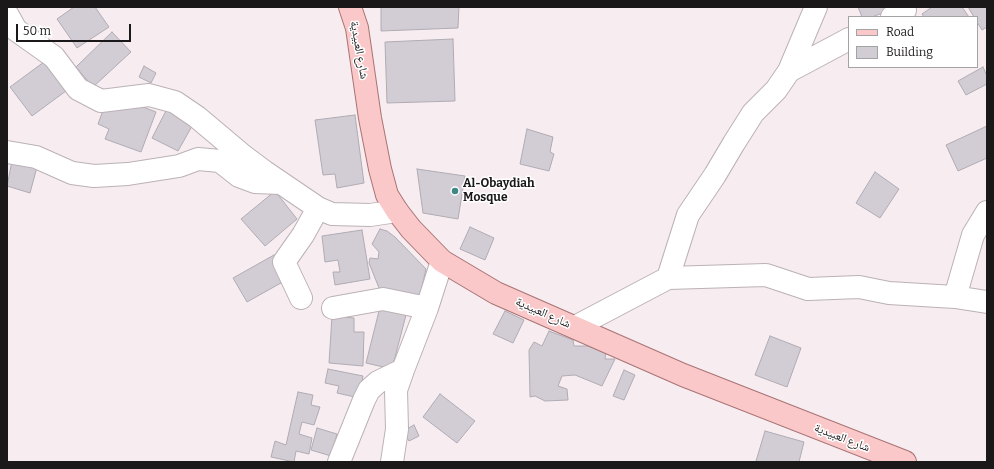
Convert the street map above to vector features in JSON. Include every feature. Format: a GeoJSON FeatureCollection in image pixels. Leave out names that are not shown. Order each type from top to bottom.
{"type":"FeatureCollection","features":[{"type":"Feature","properties":{"kind":"main road","name":"شارع العبيدية"},"geometry":{"type":"LineString","coordinates":[[350,7],[357,28],[370,118],[380,169],[388,194],[397,211],[411,229],[442,261],[496,293],[683,375],[905,462]]}},
{"type":"Feature","properties":{"kind":"street"},"geometry":{"type":"LineString","coordinates":[[668,278],[688,216],[753,113],[776,90],[789,71],[816,7]]}},
{"type":"Feature","properties":{"kind":"street"},"geometry":{"type":"LineString","coordinates":[[7,14],[16,30],[54,57],[78,89],[101,101],[149,95],[175,102],[197,116],[241,154],[281,183],[318,208],[332,214],[370,215],[397,211]]}},
{"type":"Feature","properties":{"kind":"street"},"geometry":{"type":"LineString","coordinates":[[789,71],[848,40]]}},
{"type":"Feature","properties":{"kind":"street"},"geometry":{"type":"LineString","coordinates":[[7,152],[36,157],[72,173],[94,176],[128,174],[179,166],[198,159],[220,161],[239,176],[255,182],[281,183]]}},
{"type":"Feature","properties":{"kind":"street"},"geometry":{"type":"LineString","coordinates":[[301,298],[284,262],[318,208]]}},
{"type":"Feature","properties":{"kind":"street"},"geometry":{"type":"LineString","coordinates":[[955,297],[973,235],[987,212]]}},
{"type":"Feature","properties":{"kind":"street"},"geometry":{"type":"LineString","coordinates":[[392,462],[397,429],[396,390],[427,308],[442,261]]}},
{"type":"Feature","properties":{"kind":"street"},"geometry":{"type":"LineString","coordinates":[[575,327],[668,278],[766,275],[808,289],[859,287],[889,293],[955,297],[987,302]]}},
{"type":"Feature","properties":{"kind":"street"},"geometry":{"type":"LineString","coordinates":[[333,308],[383,299],[427,308]]}},
{"type":"Feature","properties":{"kind":"street"},"geometry":{"type":"LineString","coordinates":[[339,462],[369,390],[378,382],[403,370]]}},
{"type":"Feature","properties":{"kind":"building"},"geometry":{"type":"Polygon","coordinates":[[[74,7],[95,7],[109,27],[77,48],[57,19],[74,7]]]}},
{"type":"Feature","properties":{"kind":"building"},"geometry":{"type":"Polygon","coordinates":[[[381,7],[459,7],[458,28],[381,31],[381,7]]]}},
{"type":"Feature","properties":{"kind":"building"},"geometry":{"type":"Polygon","coordinates":[[[858,7],[889,7],[890,10],[875,16],[862,16],[858,7]]]}},
{"type":"Feature","properties":{"kind":"building"},"geometry":{"type":"Polygon","coordinates":[[[932,7],[962,7],[968,16],[923,16],[922,14],[932,7]]]}},
{"type":"Feature","properties":{"kind":"building"},"geometry":{"type":"Polygon","coordinates":[[[968,7],[987,7],[987,27],[982,30],[978,24],[978,16],[973,16],[968,7]]]}},
{"type":"Feature","properties":{"kind":"building"},"geometry":{"type":"Polygon","coordinates":[[[112,32],[131,52],[93,87],[76,67],[112,32]]]}},
{"type":"Feature","properties":{"kind":"building"},"geometry":{"type":"Polygon","coordinates":[[[453,39],[455,101],[387,103],[385,42],[453,39]]]}},
{"type":"Feature","properties":{"kind":"building"},"geometry":{"type":"Polygon","coordinates":[[[48,59],[70,88],[32,116],[10,87],[48,59]]]}},
{"type":"Feature","properties":{"kind":"building"},"geometry":{"type":"Polygon","coordinates":[[[144,66],[156,73],[151,83],[139,77],[144,66]]]}},
{"type":"Feature","properties":{"kind":"building"},"geometry":{"type":"Polygon","coordinates":[[[983,67],[987,76],[987,84],[966,95],[958,81],[983,67]]]}},
{"type":"Feature","properties":{"kind":"building"},"geometry":{"type":"Polygon","coordinates":[[[123,99],[156,112],[141,152],[105,139],[109,129],[98,124],[105,105],[123,99]]]}},
{"type":"Feature","properties":{"kind":"building"},"geometry":{"type":"Polygon","coordinates":[[[169,105],[196,119],[178,151],[152,138],[169,105]]]}},
{"type":"Feature","properties":{"kind":"building"},"geometry":{"type":"Polygon","coordinates":[[[355,115],[364,183],[337,188],[335,174],[323,175],[315,120],[355,115]]]}},
{"type":"Feature","properties":{"kind":"building"},"geometry":{"type":"Polygon","coordinates":[[[987,126],[987,158],[958,171],[946,145],[987,126]]]}},
{"type":"Feature","properties":{"kind":"building"},"geometry":{"type":"Polygon","coordinates":[[[527,129],[553,137],[550,152],[554,154],[549,171],[520,164],[527,129]]]}},
{"type":"Feature","properties":{"kind":"building"},"geometry":{"type":"Polygon","coordinates":[[[12,161],[37,167],[30,193],[7,186],[12,161]]]}},
{"type":"Feature","properties":{"kind":"building"},"geometry":{"type":"Polygon","coordinates":[[[417,169],[465,176],[458,219],[423,213],[417,169]]]}},
{"type":"Feature","properties":{"kind":"building"},"geometry":{"type":"Polygon","coordinates":[[[875,172],[899,189],[880,218],[856,203],[875,172]]]}},
{"type":"Feature","properties":{"kind":"building"},"geometry":{"type":"Polygon","coordinates":[[[275,191],[297,219],[265,246],[241,219],[275,191]]]}},
{"type":"Feature","properties":{"kind":"building"},"geometry":{"type":"Polygon","coordinates":[[[470,227],[494,238],[485,260],[460,249],[470,227]]]}},
{"type":"Feature","properties":{"kind":"building"},"geometry":{"type":"Polygon","coordinates":[[[380,229],[387,231],[395,237],[426,269],[419,300],[379,288],[369,263],[370,258],[378,259],[379,252],[372,244],[380,229]]]}},
{"type":"Feature","properties":{"kind":"building"},"geometry":{"type":"Polygon","coordinates":[[[362,230],[370,279],[335,285],[333,272],[340,272],[338,260],[325,262],[322,236],[362,230]]]}},
{"type":"Feature","properties":{"kind":"building"},"geometry":{"type":"Polygon","coordinates":[[[274,255],[288,279],[247,302],[233,278],[274,255]]]}},
{"type":"Feature","properties":{"kind":"building"},"geometry":{"type":"Polygon","coordinates":[[[380,307],[406,315],[392,369],[366,363],[380,307]]]}},
{"type":"Feature","properties":{"kind":"building"},"geometry":{"type":"Polygon","coordinates":[[[505,311],[524,320],[513,343],[493,334],[505,311]]]}},
{"type":"Feature","properties":{"kind":"building"},"geometry":{"type":"Polygon","coordinates":[[[332,316],[354,318],[354,332],[364,332],[363,366],[329,363],[332,316]]]}},
{"type":"Feature","properties":{"kind":"building"},"geometry":{"type":"Polygon","coordinates":[[[549,331],[573,340],[574,346],[588,346],[606,352],[605,359],[615,359],[602,386],[575,375],[562,376],[558,386],[567,389],[568,400],[545,401],[535,396],[530,397],[529,350],[534,342],[542,346],[549,331]]]}},
{"type":"Feature","properties":{"kind":"building"},"geometry":{"type":"Polygon","coordinates":[[[770,336],[801,348],[787,387],[755,375],[770,336]]]}},
{"type":"Feature","properties":{"kind":"building"},"geometry":{"type":"Polygon","coordinates":[[[328,369],[363,376],[359,398],[337,393],[339,386],[325,383],[328,369]]]}},
{"type":"Feature","properties":{"kind":"building"},"geometry":{"type":"Polygon","coordinates":[[[624,370],[635,375],[624,400],[613,396],[624,370]]]}},
{"type":"Feature","properties":{"kind":"building"},"geometry":{"type":"Polygon","coordinates":[[[298,392],[313,395],[311,405],[320,407],[314,425],[302,422],[299,434],[312,438],[309,454],[296,451],[294,462],[271,457],[275,441],[286,445],[298,392]]]}},
{"type":"Feature","properties":{"kind":"building"},"geometry":{"type":"Polygon","coordinates":[[[440,394],[475,421],[457,443],[423,417],[440,394]]]}},
{"type":"Feature","properties":{"kind":"building"},"geometry":{"type":"Polygon","coordinates":[[[414,425],[419,436],[409,441],[403,431],[414,425]]]}},
{"type":"Feature","properties":{"kind":"building"},"geometry":{"type":"Polygon","coordinates":[[[317,428],[337,434],[331,456],[311,450],[317,428]]]}},
{"type":"Feature","properties":{"kind":"building"},"geometry":{"type":"Polygon","coordinates":[[[765,431],[804,442],[799,462],[756,461],[765,431]]]}},
{"type":"Feature","properties":{"kind":"place","name":"Al-Obaydiah Mosque"},"geometry":{"type":"Point","coordinates":[455,191]}}]}
